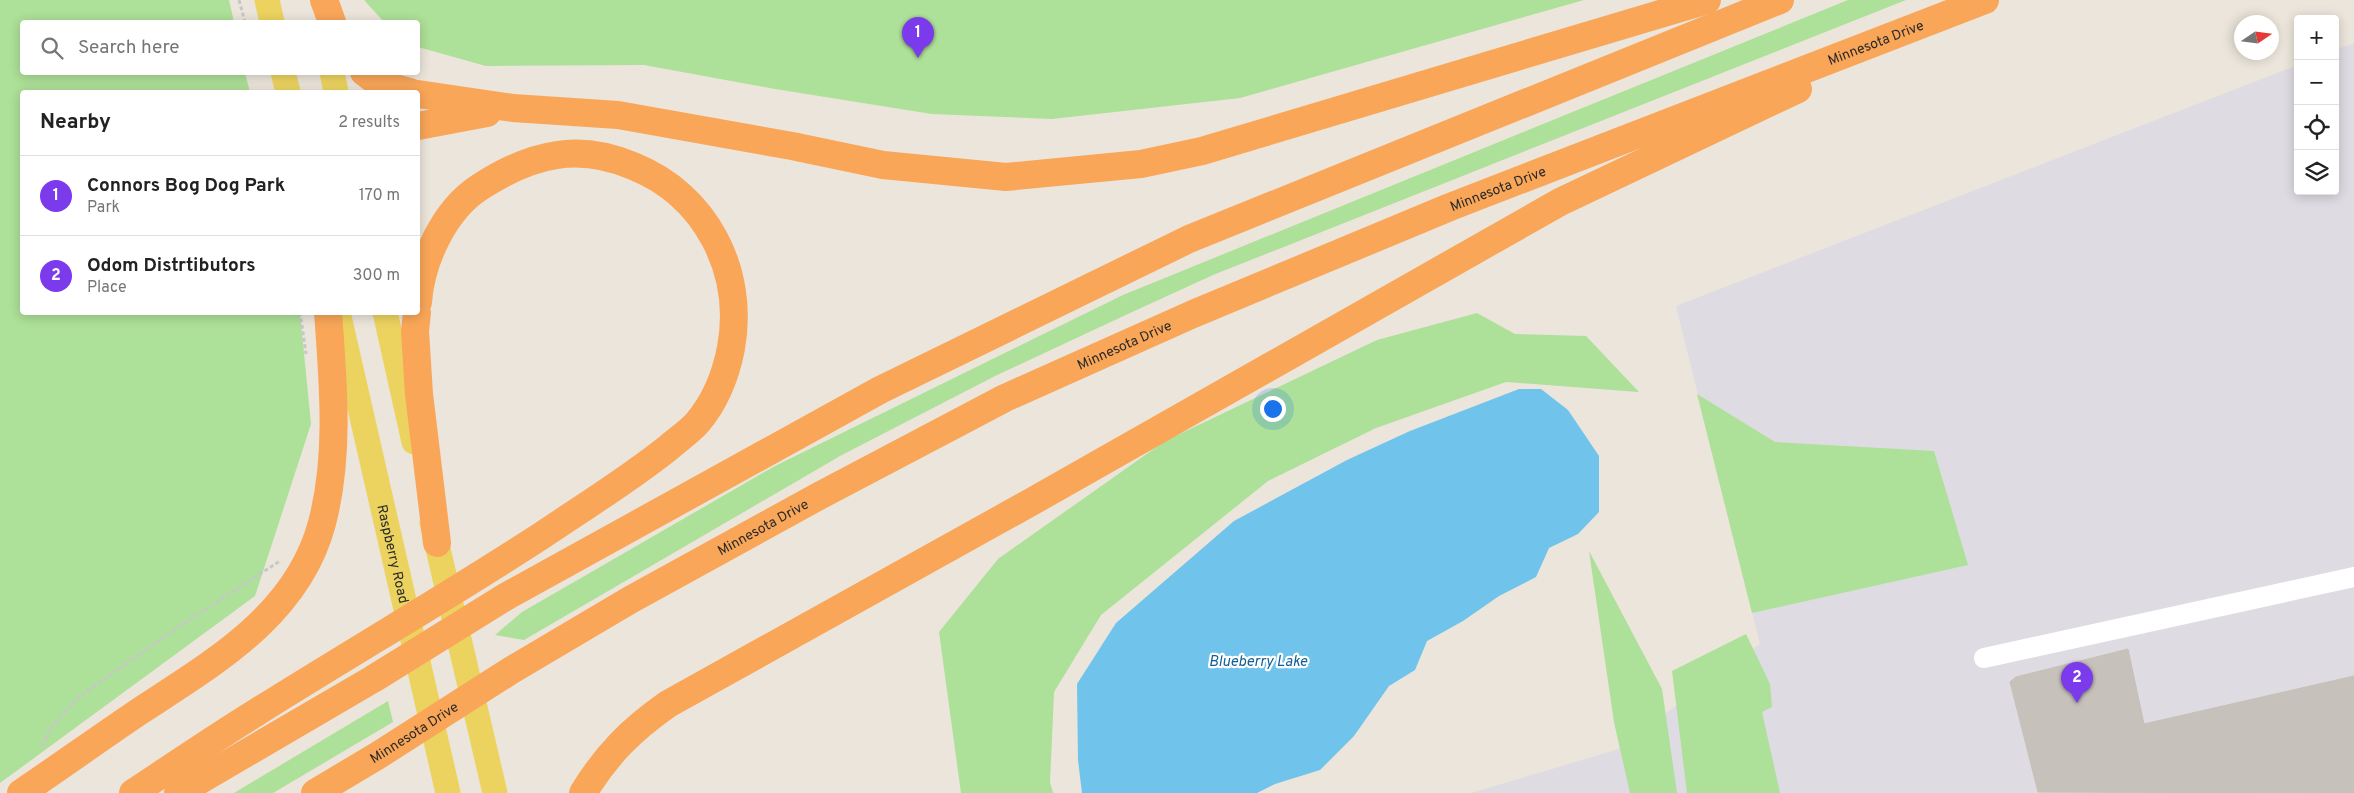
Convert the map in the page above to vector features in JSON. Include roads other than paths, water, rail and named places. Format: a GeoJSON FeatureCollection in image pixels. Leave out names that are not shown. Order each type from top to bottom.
{"type":"FeatureCollection","features":[{"type":"Feature","properties":{"kind":"highway"},"geometry":{"type":"LineString","coordinates":[[324,0],[331,20]]}},
{"type":"Feature","properties":{"kind":"highway"},"geometry":{"type":"LineString","coordinates":[[420,94],[513,108],[618,115],[792,146],[883,165],[1006,177],[1141,164],[1202,151],[1707,0]]}},
{"type":"Feature","properties":{"kind":"highway"},"geometry":{"type":"LineString","coordinates":[[178,793],[373,679],[507,596],[880,390],[1189,239],[1780,0]]}},
{"type":"Feature","properties":{"kind":"highway","name":"Minnesota Drive"},"geometry":{"type":"LineString","coordinates":[[315,793],[510,671],[747,535],[1005,398],[1193,314],[1450,207],[1985,0]]}},
{"type":"Feature","properties":{"kind":"highway"},"geometry":{"type":"LineString","coordinates":[[583,793],[614,749],[638,725],[668,704],[1033,501],[1560,202],[1781,98],[1943,16]]}},
{"type":"Feature","properties":{"kind":"highway"},"geometry":{"type":"LineString","coordinates":[[368,75],[380,84],[402,90]]}},
{"type":"Feature","properties":{"kind":"highway"},"geometry":{"type":"LineString","coordinates":[[420,126],[513,108]]}},
{"type":"Feature","properties":{"kind":"highway"},"geometry":{"type":"LineString","coordinates":[[132,793],[256,712],[491,568],[645,467],[696,424],[714,399],[728,366],[735,308],[732,281],[714,235],[700,214],[671,186],[658,177],[612,158],[586,154],[557,155],[530,162],[500,174],[474,191],[455,211],[440,232],[428,258],[420,284]]}},
{"type":"Feature","properties":{"kind":"highway"},"geometry":{"type":"LineString","coordinates":[[21,793],[211,665],[246,638],[278,605],[305,566],[322,525],[329,486],[334,426],[328,315]]}},
{"type":"Feature","properties":{"kind":"highway"},"geometry":{"type":"LineString","coordinates":[[416,315],[419,394],[437,544]]}},
{"type":"Feature","properties":{"kind":"highway"},"geometry":{"type":"LineString","coordinates":[[328,793],[355,769]]}},
{"type":"Feature","properties":{"kind":"main road"},"geometry":{"type":"LineString","coordinates":[[267,0],[272,20]]}},
{"type":"Feature","properties":{"kind":"main road"},"geometry":{"type":"LineString","coordinates":[[317,0],[322,20]]}},
{"type":"Feature","properties":{"kind":"main road"},"geometry":{"type":"LineString","coordinates":[[284,75],[288,90]]}},
{"type":"Feature","properties":{"kind":"main road"},"geometry":{"type":"LineString","coordinates":[[333,75],[336,90]]}},
{"type":"Feature","properties":{"kind":"main road","name":"Raspberry Road"},"geometry":{"type":"LineString","coordinates":[[339,315],[448,793]]}},
{"type":"Feature","properties":{"kind":"main road"},"geometry":{"type":"LineString","coordinates":[[386,315],[495,793]]}},
{"type":"Feature","properties":{"kind":"lane"},"geometry":{"type":"LineString","coordinates":[[1984,658],[2354,577]]}},
{"type":"Feature","properties":{"kind":"water","name":"Blueberry Lake"},"geometry":{"type":"Polygon","coordinates":[[[1519,389],[1541,389],[1568,410],[1599,456],[1599,512],[1578,534],[1549,548],[1536,577],[1499,596],[1463,621],[1427,641],[1415,670],[1389,686],[1354,736],[1320,770],[1275,784],[1257,793],[1082,793],[1078,760],[1077,684],[1116,623],[1234,521],[1347,460],[1410,431],[1519,389]]]}},
{"type":"Feature","properties":{"kind":"place","name":"Connors Bog Dog Park"},"geometry":{"type":"Point","coordinates":[918,58]}},
{"type":"Feature","properties":{"kind":"place","name":"Odom Distrtibutors"},"geometry":{"type":"Point","coordinates":[2077,703]}}]}
